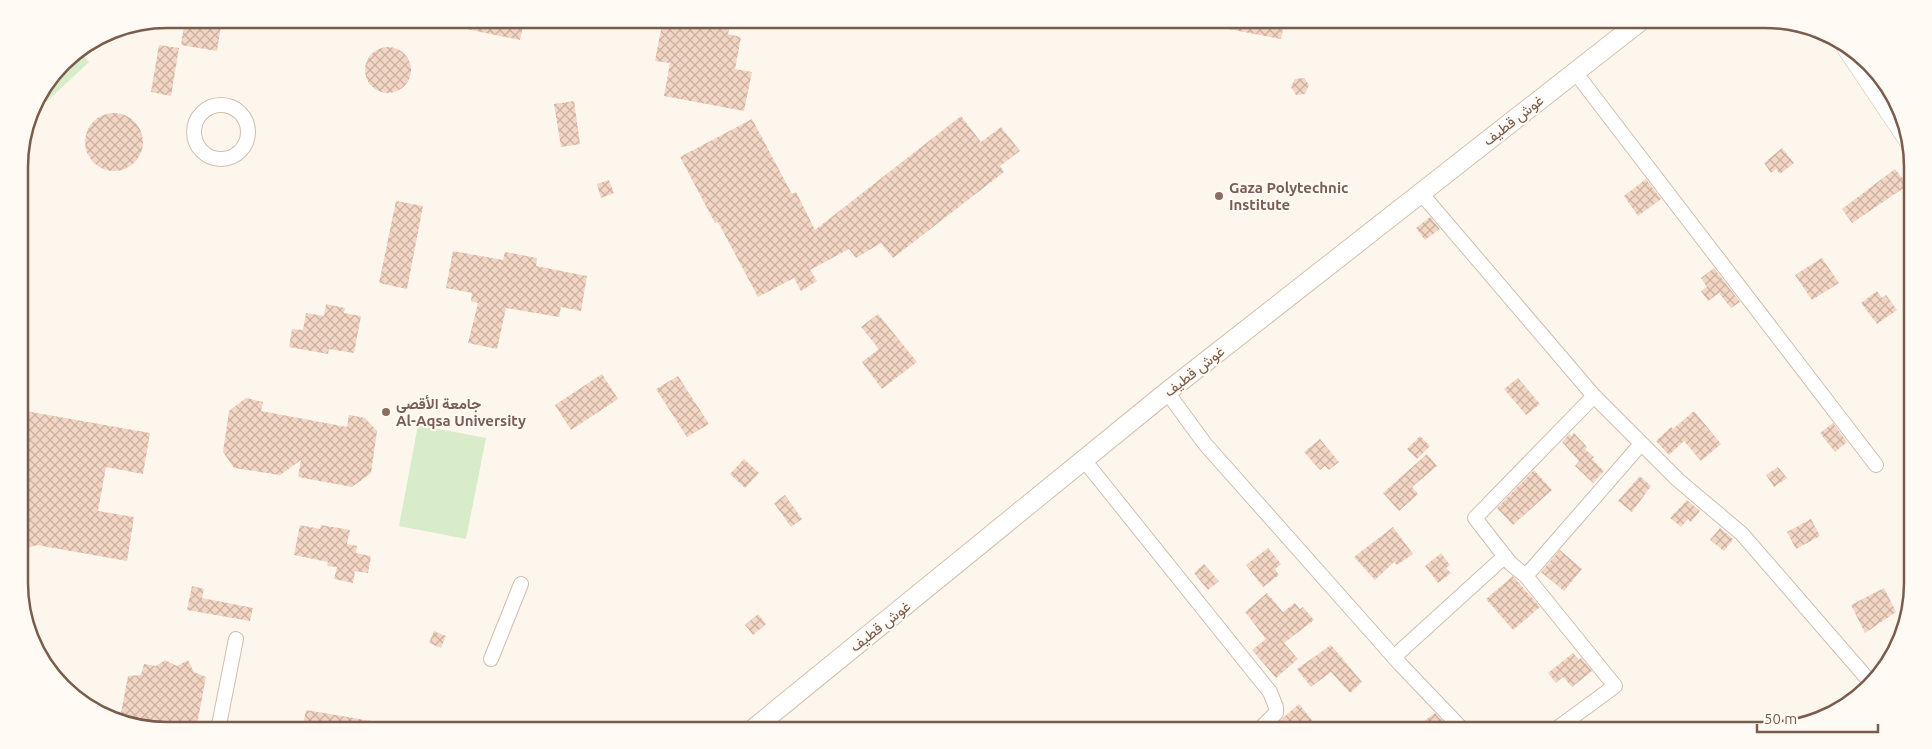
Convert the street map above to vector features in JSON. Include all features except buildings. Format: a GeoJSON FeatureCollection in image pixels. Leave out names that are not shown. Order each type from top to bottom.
{"type":"FeatureCollection","features":[{"type":"Feature","properties":{"kind":"main road","name":"غوش قطيف"},"geometry":{"type":"LineString","coordinates":[[762,722],[941,579],[1168,392],[1420,192],[1631,28]]}},
{"type":"Feature","properties":{"kind":"street"},"geometry":{"type":"LineString","coordinates":[[1854,59],[1899,127]]}},
{"type":"Feature","properties":{"kind":"street"},"geometry":{"type":"LineString","coordinates":[[1575,72],[1876,465]]}},
{"type":"Feature","properties":{"kind":"street"},"geometry":{"type":"LineString","coordinates":[[1420,192],[1594,396],[1678,480],[1742,534],[1867,678]]}},
{"type":"Feature","properties":{"kind":"street"},"geometry":{"type":"LineString","coordinates":[[1168,392],[1205,444],[1455,721]]}},
{"type":"Feature","properties":{"kind":"street"},"geometry":{"type":"LineString","coordinates":[[1567,721],[1615,686],[1526,576],[1505,556],[1475,518],[1594,396]]}},
{"type":"Feature","properties":{"kind":"street"},"geometry":{"type":"LineString","coordinates":[[1526,576],[1641,444]]}},
{"type":"Feature","properties":{"kind":"street"},"geometry":{"type":"LineString","coordinates":[[1084,460],[1270,692],[1276,707],[1276,713],[1268,721]]}},
{"type":"Feature","properties":{"kind":"street"},"geometry":{"type":"LineString","coordinates":[[1395,656],[1505,556]]}},
{"type":"Feature","properties":{"kind":"street"},"geometry":{"type":"LineString","coordinates":[[491,659],[521,584]]}},
{"type":"Feature","properties":{"kind":"street"},"geometry":{"type":"LineString","coordinates":[[220,722],[236,639]]}},
{"type":"Feature","properties":{"kind":"green space"},"geometry":{"type":"Polygon","coordinates":[[[83,56],[89,62],[41,107],[56,82],[75,62],[83,56]]]}},
{"type":"Feature","properties":{"kind":"green space"},"geometry":{"type":"Polygon","coordinates":[[[418,425],[486,438],[466,539],[399,526],[418,425]]]}},
{"type":"Feature","properties":{"kind":"place","name":"Gaza Polytechnic Institute"},"geometry":{"type":"Point","coordinates":[1219,196]}},
{"type":"Feature","properties":{"kind":"place","name":"جامعة الأقصى Al-Aqsa University"},"geometry":{"type":"Point","coordinates":[386,412]}}]}
